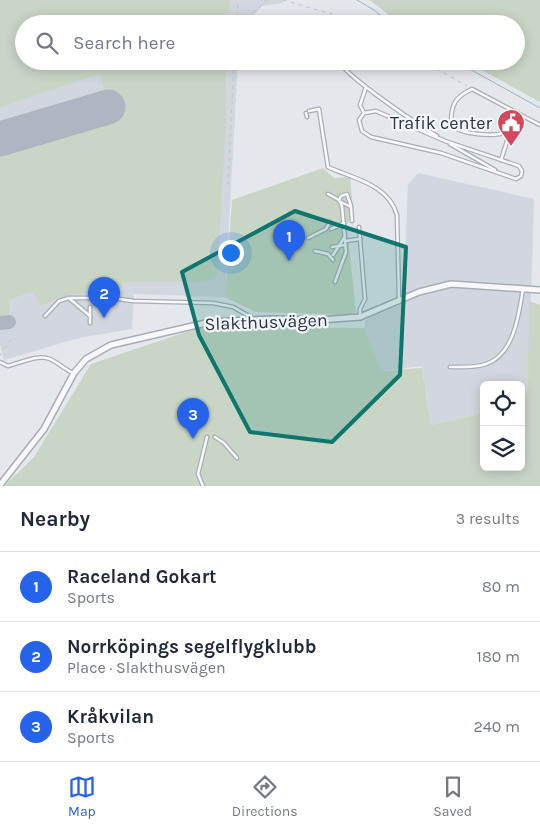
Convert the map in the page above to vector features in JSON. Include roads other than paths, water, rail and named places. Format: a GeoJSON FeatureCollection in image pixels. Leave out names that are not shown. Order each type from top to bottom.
{"type":"FeatureCollection","features":[{"type":"Feature","properties":{"kind":"street","name":"Slakthusvägen"},"geometry":{"type":"LineString","coordinates":[[0,485],[44,429],[74,373],[86,360],[110,345],[210,322],[320,320],[360,317],[419,292],[451,284],[540,290]]}},
{"type":"Feature","properties":{"kind":"lane"},"geometry":{"type":"LineString","coordinates":[[346,70],[420,126],[501,174]]}},
{"type":"Feature","properties":{"kind":"lane"},"geometry":{"type":"LineString","coordinates":[[364,113],[360,105],[366,86]]}},
{"type":"Feature","properties":{"kind":"lane"},"geometry":{"type":"LineString","coordinates":[[508,132],[473,135],[454,128],[451,124],[454,102],[461,94],[472,89],[540,125]]}},
{"type":"Feature","properties":{"kind":"lane"},"geometry":{"type":"LineString","coordinates":[[307,114],[319,109],[328,167],[347,174],[380,191],[388,196],[394,205],[397,215],[399,300]]}},
{"type":"Feature","properties":{"kind":"lane"},"geometry":{"type":"LineString","coordinates":[[376,111],[445,141],[519,166],[522,171],[521,176],[516,179],[441,153],[371,137],[362,131],[359,120],[364,113],[376,111]]}},
{"type":"Feature","properties":{"kind":"lane"},"geometry":{"type":"LineString","coordinates":[[501,160],[508,132],[525,117]]}},
{"type":"Feature","properties":{"kind":"lane"},"geometry":{"type":"LineString","coordinates":[[328,194],[351,207]]}},
{"type":"Feature","properties":{"kind":"lane"},"geometry":{"type":"LineString","coordinates":[[335,282],[345,257],[344,223],[340,201],[341,196],[347,194],[351,207],[352,221]]}},
{"type":"Feature","properties":{"kind":"lane"},"geometry":{"type":"LineString","coordinates":[[308,238],[326,229],[330,222]]}},
{"type":"Feature","properties":{"kind":"lane"},"geometry":{"type":"LineString","coordinates":[[331,229],[344,223]]}},
{"type":"Feature","properties":{"kind":"lane"},"geometry":{"type":"LineString","coordinates":[[359,227],[365,300],[360,309],[360,317]]}},
{"type":"Feature","properties":{"kind":"lane"},"geometry":{"type":"LineString","coordinates":[[333,255],[334,247],[345,236]]}},
{"type":"Feature","properties":{"kind":"lane"},"geometry":{"type":"LineString","coordinates":[[345,241],[360,240]]}},
{"type":"Feature","properties":{"kind":"lane"},"geometry":{"type":"LineString","coordinates":[[334,247],[345,245]]}},
{"type":"Feature","properties":{"kind":"lane"},"geometry":{"type":"LineString","coordinates":[[315,251],[328,254],[333,260]]}},
{"type":"Feature","properties":{"kind":"lane"},"geometry":{"type":"LineString","coordinates":[[450,367],[483,365],[496,359],[512,335],[524,289]]}},
{"type":"Feature","properties":{"kind":"lane"},"geometry":{"type":"LineString","coordinates":[[69,298],[87,316],[90,316]]}},
{"type":"Feature","properties":{"kind":"lane"},"geometry":{"type":"LineString","coordinates":[[45,316],[58,301],[69,298],[213,303],[234,307],[255,320]]}},
{"type":"Feature","properties":{"kind":"lane"},"geometry":{"type":"LineString","coordinates":[[90,307],[90,323]]}},
{"type":"Feature","properties":{"kind":"lane"},"geometry":{"type":"LineString","coordinates":[[0,362],[3,366],[8,366],[40,358],[49,358],[65,370],[74,373]]}},
{"type":"Feature","properties":{"kind":"lane"},"geometry":{"type":"LineString","coordinates":[[203,486],[198,474],[207,437]]}},
{"type":"Feature","properties":{"kind":"lane"},"geometry":{"type":"LineString","coordinates":[[215,437],[224,443],[237,458]]}},
{"type":"Feature","properties":{"kind":"waterway"},"geometry":{"type":"LineString","coordinates":[[357,0],[380,15]]}},
{"type":"Feature","properties":{"kind":"waterway"},"geometry":{"type":"LineString","coordinates":[[471,70],[540,108]]}},
{"type":"Feature","properties":{"kind":"place","name":"Trafik center"},"geometry":{"type":"Point","coordinates":[511,147]}},
{"type":"Feature","properties":{"kind":"place","name":"Raceland Gokart"},"geometry":{"type":"Point","coordinates":[289,261]}},
{"type":"Feature","properties":{"kind":"place","name":"Norrköpings segelflygklubb"},"geometry":{"type":"Point","coordinates":[104,318]}},
{"type":"Feature","properties":{"kind":"place","name":"Kråkvilan"},"geometry":{"type":"Point","coordinates":[193,439]}}]}
